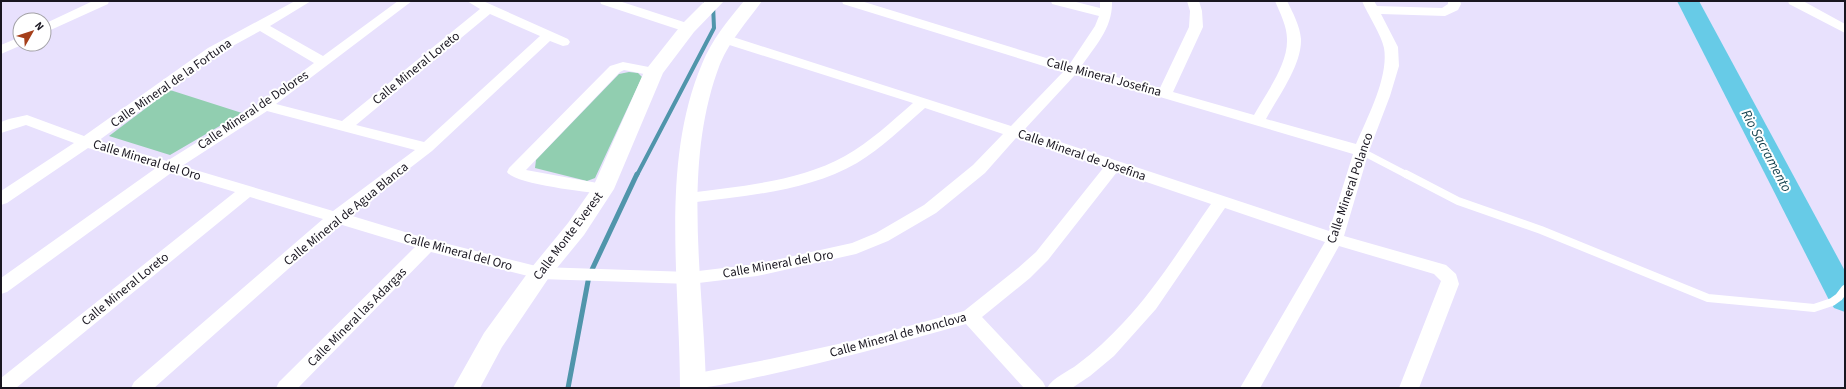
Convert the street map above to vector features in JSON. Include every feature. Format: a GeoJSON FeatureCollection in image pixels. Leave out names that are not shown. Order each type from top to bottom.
{"type":"FeatureCollection","features":[{"type":"Feature","properties":{"kind":"street"},"geometry":{"type":"LineString","coordinates":[[52,25],[103,1]]}},
{"type":"Feature","properties":{"kind":"street","name":"Calle Mineral de la Fortuna"},"geometry":{"type":"LineString","coordinates":[[1,199],[86,142],[199,60],[259,25],[305,1]]}},
{"type":"Feature","properties":{"kind":"street","name":"Calle Mineral de Dolores"},"geometry":{"type":"LineString","coordinates":[[1,287],[170,166],[265,106],[406,1]]}},
{"type":"Feature","properties":{"kind":"street"},"geometry":{"type":"LineString","coordinates":[[473,1],[488,9]]}},
{"type":"Feature","properties":{"kind":"street"},"geometry":{"type":"LineString","coordinates":[[606,1],[688,28]]}},
{"type":"Feature","properties":{"kind":"street"},"geometry":{"type":"LineString","coordinates":[[693,385],[688,198],[691,136],[698,101],[711,63],[725,39],[754,1]]}},
{"type":"Feature","properties":{"kind":"street","name":"Calle Mineral Josefina"},"geometry":{"type":"LineString","coordinates":[[848,1],[1072,70],[1165,94],[1362,151]]}},
{"type":"Feature","properties":{"kind":"street"},"geometry":{"type":"LineString","coordinates":[[1057,1],[1106,7]]}},
{"type":"Feature","properties":{"kind":"street"},"geometry":{"type":"LineString","coordinates":[[1165,94],[1196,27],[1196,11],[1193,1]]}},
{"type":"Feature","properties":{"kind":"street"},"geometry":{"type":"LineString","coordinates":[[1258,120],[1292,52],[1294,39],[1290,22],[1281,1]]}},
{"type":"Feature","properties":{"kind":"street"},"geometry":{"type":"LineString","coordinates":[[1371,6],[1445,12],[1453,7],[1455,4],[1454,1]]}},
{"type":"Feature","properties":{"kind":"street"},"geometry":{"type":"LineString","coordinates":[[1794,1],[1845,28]]}},
{"type":"Feature","properties":{"kind":"street","name":"Calle Monte Everest"},"geometry":{"type":"LineString","coordinates":[[466,388],[493,340],[540,273],[576,229],[603,189],[654,72],[688,28],[712,4]]}},
{"type":"Feature","properties":{"kind":"street","name":"Calle Mineral Polanco"},"geometry":{"type":"LineString","coordinates":[[1250,388],[1335,239],[1362,151],[1383,96],[1392,66],[1391,47],[1371,6]]}},
{"type":"Feature","properties":{"kind":"street","name":"Calle Mineral del Oro"},"geometry":{"type":"LineString","coordinates":[[1,128],[19,121],[27,120],[86,142],[170,166],[428,245],[540,273],[690,278],[757,270],[831,255],[856,248],[882,237],[930,210],[979,169],[1072,70],[1102,26],[1106,7]]}},
{"type":"Feature","properties":{"kind":"street","name":"Calle Mineral de Agua Blanca"},"geometry":{"type":"LineString","coordinates":[[141,388],[336,217],[427,148],[555,39],[488,9]]}},
{"type":"Feature","properties":{"kind":"street","name":"Calle Mineral Loreto"},"geometry":{"type":"LineString","coordinates":[[344,127],[488,9]]}},
{"type":"Feature","properties":{"kind":"street"},"geometry":{"type":"LineString","coordinates":[[259,25],[323,62]]}},
{"type":"Feature","properties":{"kind":"street","name":"Calle Mineral de Josefina"},"geometry":{"type":"LineString","coordinates":[[725,39],[923,102],[1113,166],[1222,200],[1335,239],[1440,269],[1450,279],[1450,284],[1409,388]]}},
{"type":"Feature","properties":{"kind":"street"},"geometry":{"type":"LineString","coordinates":[[1,50],[12,45]]}},
{"type":"Feature","properties":{"kind":"street"},"geometry":{"type":"LineString","coordinates":[[603,189],[525,176],[515,172],[620,66],[654,72]]}},
{"type":"Feature","properties":{"kind":"street"},"geometry":{"type":"LineString","coordinates":[[688,198],[762,188],[811,176],[839,166],[881,138],[923,102]]}},
{"type":"Feature","properties":{"kind":"street"},"geometry":{"type":"LineString","coordinates":[[265,106],[427,148]]}},
{"type":"Feature","properties":{"kind":"street","name":"Calle Mineral de Monclova"},"geometry":{"type":"LineString","coordinates":[[693,385],[854,348],[970,316],[1024,273],[1042,256],[1113,166]]}},
{"type":"Feature","properties":{"kind":"street","name":"Calle Mineral Loreto"},"geometry":{"type":"LineString","coordinates":[[2,388],[248,190]]}},
{"type":"Feature","properties":{"kind":"street"},"geometry":{"type":"LineString","coordinates":[[1058,388],[1080,375],[1117,341],[1159,292],[1222,200]]}},
{"type":"Feature","properties":{"kind":"street","name":"Calle Mineral las Adargas"},"geometry":{"type":"LineString","coordinates":[[286,388],[428,245]]}},
{"type":"Feature","properties":{"kind":"street"},"geometry":{"type":"LineString","coordinates":[[970,316],[1036,388]]}},
{"type":"Feature","properties":{"kind":"lane"},"geometry":{"type":"LineString","coordinates":[[1362,151],[1458,201],[1541,230],[1708,298],[1814,308],[1826,306],[1842,295],[1845,289]]}},
{"type":"Feature","properties":{"kind":"green space"},"geometry":{"type":"Polygon","coordinates":[[[629,72],[638,73],[642,77],[595,178],[587,181],[535,168],[536,160],[619,74],[629,72]]]}},
{"type":"Feature","properties":{"kind":"green space"},"geometry":{"type":"Polygon","coordinates":[[[170,90],[242,113],[170,155],[109,136],[170,90]]]}},
{"type":"Feature","properties":{"kind":"waterway"},"geometry":{"type":"LineString","coordinates":[[637,175],[714,28],[713,4],[705,1]]}},
{"type":"Feature","properties":{"kind":"waterway","name":"Rio Sacramento"},"geometry":{"type":"LineString","coordinates":[[1688,1],[1845,300]]}},
{"type":"Feature","properties":{"kind":"waterway"},"geometry":{"type":"LineString","coordinates":[[568,388],[589,276],[637,174]]}}]}
